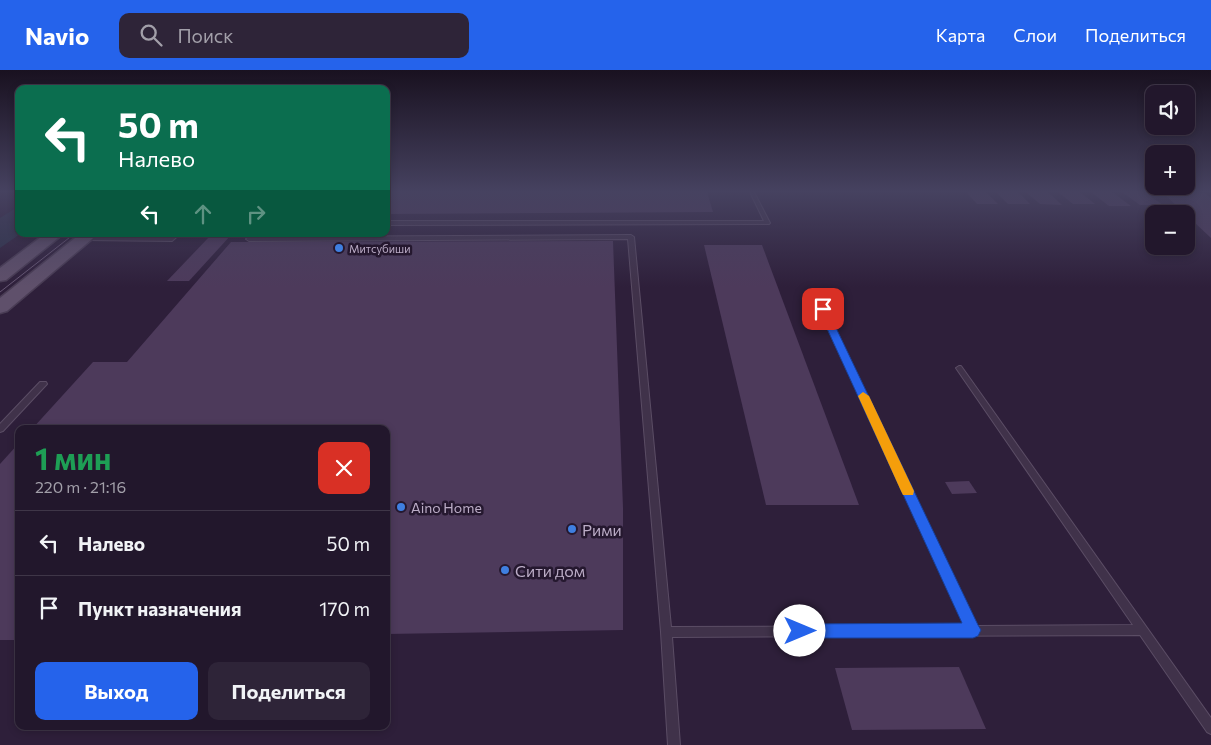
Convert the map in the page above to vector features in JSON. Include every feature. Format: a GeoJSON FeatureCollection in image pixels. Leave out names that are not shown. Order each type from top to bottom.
{"type":"FeatureCollection","features":[{"type":"Feature","properties":{"kind":"main road"},"geometry":{"type":"LineString","coordinates":[[0,276],[51,237]]}},
{"type":"Feature","properties":{"kind":"main road"},"geometry":{"type":"LineString","coordinates":[[0,307],[86,237]]}},
{"type":"Feature","properties":{"kind":"lane"},"geometry":{"type":"LineString","coordinates":[[149,237],[172,239],[174,237]]}},
{"type":"Feature","properties":{"kind":"lane"},"geometry":{"type":"LineString","coordinates":[[249,239],[631,237],[666,632],[674,745]]}},
{"type":"Feature","properties":{"kind":"lane"},"geometry":{"type":"LineString","coordinates":[[814,292],[973,630]]}},
{"type":"Feature","properties":{"kind":"lane"},"geometry":{"type":"LineString","coordinates":[[959,368],[1211,728]]}},
{"type":"Feature","properties":{"kind":"lane"},"geometry":{"type":"LineString","coordinates":[[0,429],[44,384]]}},
{"type":"Feature","properties":{"kind":"lane"},"geometry":{"type":"LineString","coordinates":[[666,632],[1142,630]]}},
{"type":"Feature","properties":{"kind":"shaded area"},"geometry":{"type":"Polygon","coordinates":[[[0,224],[15,224],[16,237],[0,248],[0,224]]]}},
{"type":"Feature","properties":{"kind":"building"},"geometry":{"type":"Polygon","coordinates":[[[1196,224],[1211,224],[1211,238],[1196,224]]]}},
{"type":"Feature","properties":{"kind":"building"},"geometry":{"type":"Polygon","coordinates":[[[209,237],[229,237],[189,281],[167,281],[209,237]]]}},
{"type":"Feature","properties":{"kind":"building"},"geometry":{"type":"Polygon","coordinates":[[[613,241],[623,508],[623,630],[390,634],[390,425],[36,425],[93,362],[127,362],[231,242],[613,241]]]}},
{"type":"Feature","properties":{"kind":"building"},"geometry":{"type":"Polygon","coordinates":[[[704,245],[762,245],[859,505],[766,505],[704,245]]]}},
{"type":"Feature","properties":{"kind":"building"},"geometry":{"type":"Polygon","coordinates":[[[15,447],[15,640],[0,640],[0,464],[15,447]]]}},
{"type":"Feature","properties":{"kind":"building"},"geometry":{"type":"Polygon","coordinates":[[[969,481],[977,493],[952,494],[945,482],[969,481]]]}},
{"type":"Feature","properties":{"kind":"building"},"geometry":{"type":"Polygon","coordinates":[[[959,667],[986,729],[852,730],[835,668],[959,667]]]}},
{"type":"Feature","properties":{"kind":"tram line"},"geometry":{"type":"LineString","coordinates":[[0,292],[70,237]]}},
{"type":"Feature","properties":{"kind":"slow traffic"},"geometry":{"type":"LineString","coordinates":[[863,396],[908,491]]}},
{"type":"Feature","properties":{"kind":"place","name":"Митсубиши"},"geometry":{"type":"Point","coordinates":[339,248]}},
{"type":"Feature","properties":{"kind":"place","name":"Aino Home"},"geometry":{"type":"Point","coordinates":[401,507]}},
{"type":"Feature","properties":{"kind":"place","name":"Рими"},"geometry":{"type":"Point","coordinates":[572,529]}},
{"type":"Feature","properties":{"kind":"place","name":"Сити дом"},"geometry":{"type":"Point","coordinates":[505,570]}},
{"type":"Feature","properties":{"kind":"route"},"geometry":{"type":"LineString","coordinates":[[800,631],[973,630],[823,309]]}}]}
